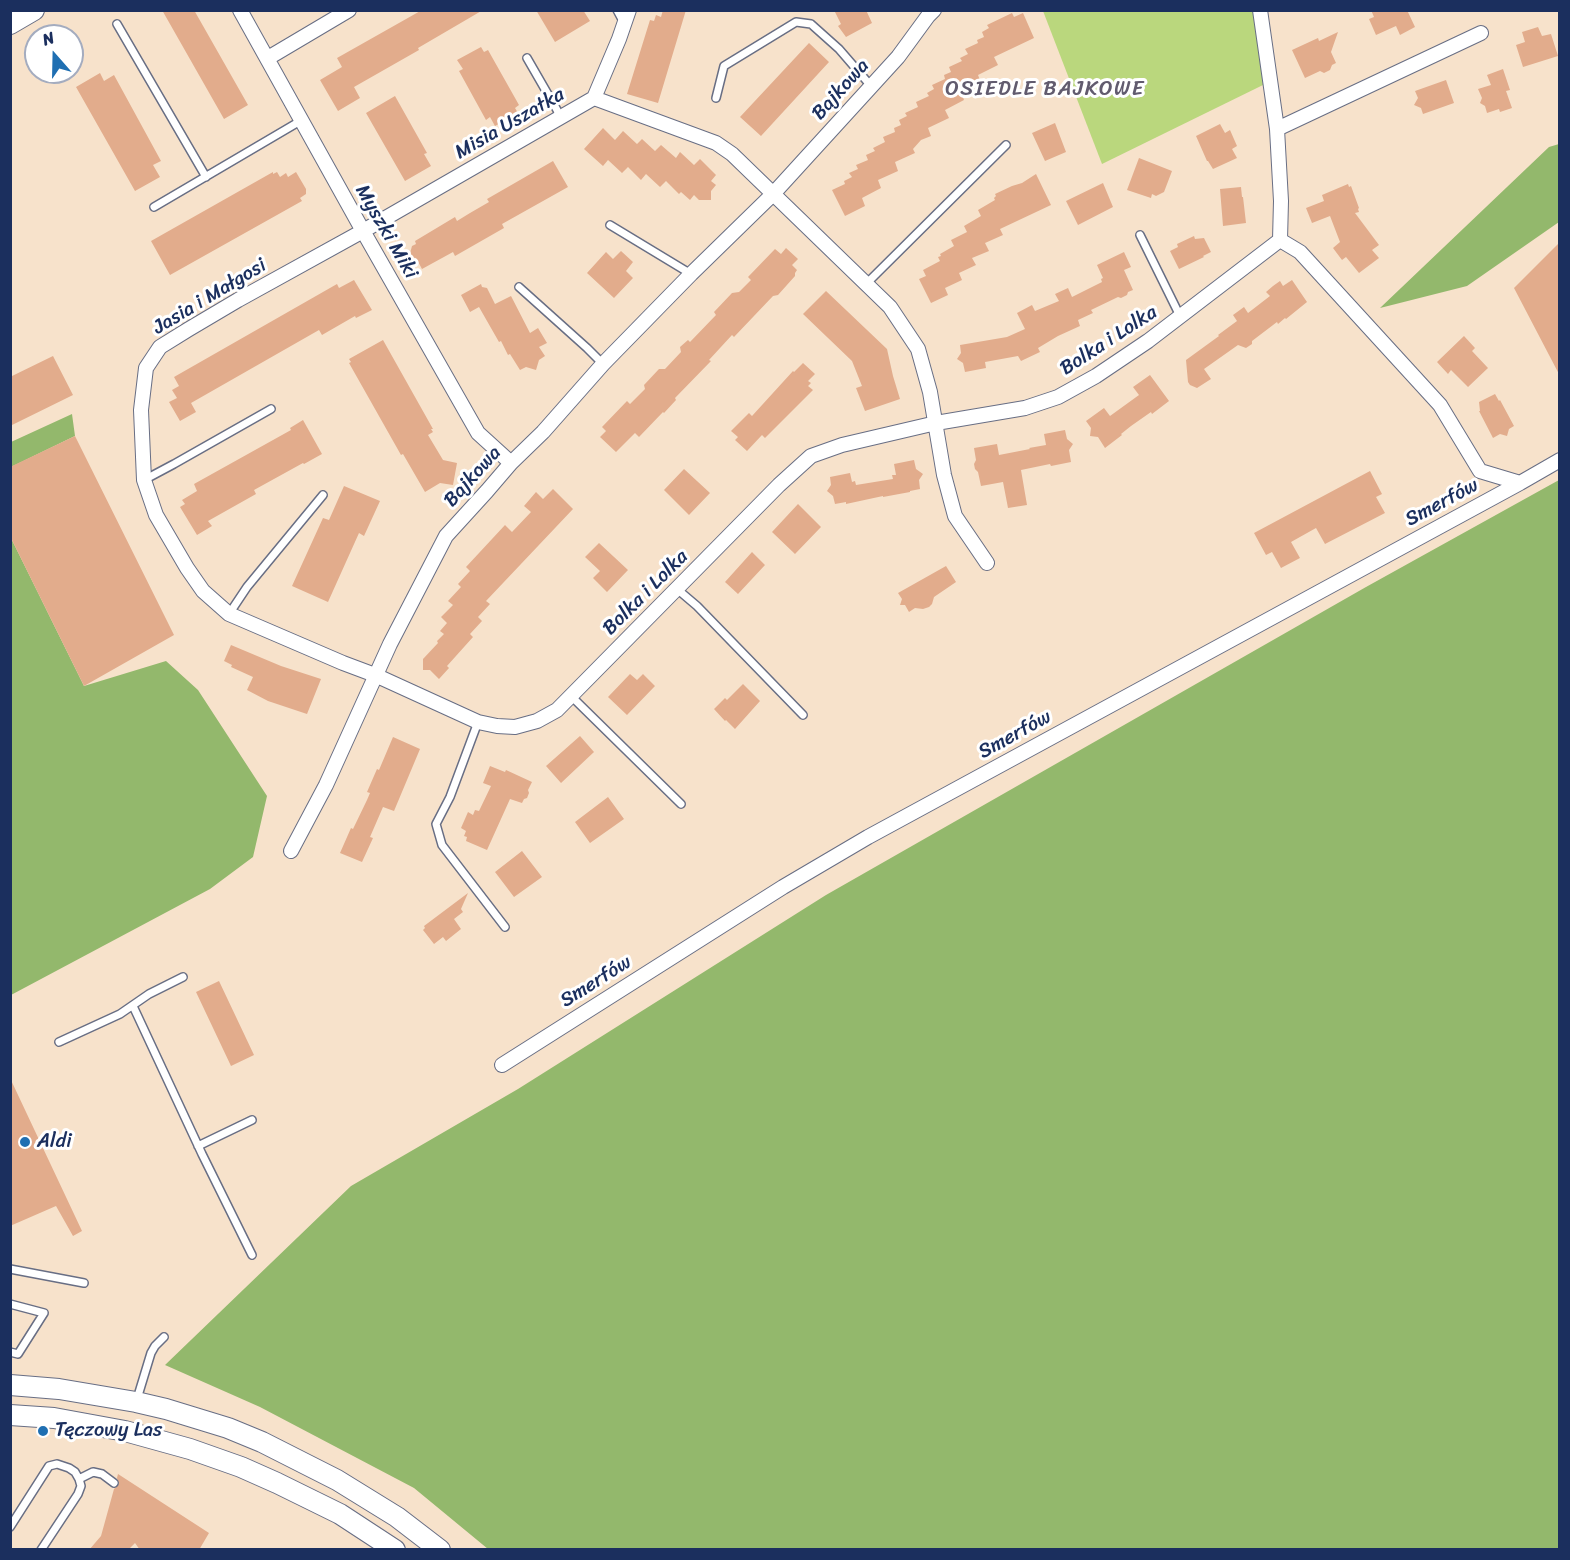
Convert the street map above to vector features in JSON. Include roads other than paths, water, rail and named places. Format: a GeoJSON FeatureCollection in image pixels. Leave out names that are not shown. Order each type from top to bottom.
{"type":"FeatureCollection","features":[{"type":"Feature","properties":{"kind":"main road"},"geometry":{"type":"LineString","coordinates":[[10,24],[34,10]]}},
{"type":"Feature","properties":{"kind":"main road"},"geometry":{"type":"LineString","coordinates":[[10,1385],[59,1389],[136,1402],[228,1428],[290,1455],[337,1480],[397,1517],[440,1550]]}},
{"type":"Feature","properties":{"kind":"main road"},"geometry":{"type":"LineString","coordinates":[[10,1415],[54,1418],[125,1431],[190,1449],[241,1467],[340,1514],[395,1550]]}},
{"type":"Feature","properties":{"kind":"street","name":"Myszki Miki"},"geometry":{"type":"LineString","coordinates":[[240,10],[478,433],[511,463]]}},
{"type":"Feature","properties":{"kind":"street"},"geometry":{"type":"LineString","coordinates":[[268,58],[349,10]]}},
{"type":"Feature","properties":{"kind":"street"},"geometry":{"type":"LineString","coordinates":[[1260,10],[1276,129],[1281,201],[1280,240],[1300,252],[1440,405],[1480,471],[1520,483]]}},
{"type":"Feature","properties":{"kind":"street","name":"Bajkowa"},"geometry":{"type":"LineString","coordinates":[[291,851],[326,785],[375,675],[446,536],[603,364],[773,194],[897,57],[929,12]]}},
{"type":"Feature","properties":{"kind":"street","name":"Misia Uszatka"},"geometry":{"type":"LineString","coordinates":[[363,231],[594,98],[624,15]]}},
{"type":"Feature","properties":{"kind":"street"},"geometry":{"type":"LineString","coordinates":[[1276,129],[1481,33]]}},
{"type":"Feature","properties":{"kind":"street"},"geometry":{"type":"LineString","coordinates":[[594,98],[716,143],[732,154],[890,307],[918,349],[930,392],[944,475],[955,516],[987,563]]}},
{"type":"Feature","properties":{"kind":"street","name":"Jasia i Małgosi"},"geometry":{"type":"LineString","coordinates":[[363,231],[238,300],[160,347],[146,368],[141,410],[144,480],[156,515],[203,591],[229,614],[375,675]]}},
{"type":"Feature","properties":{"kind":"street","name":"Bolka i Lolka"},"geometry":{"type":"LineString","coordinates":[[375,675],[478,722],[515,727],[537,721],[557,710],[779,485],[811,456],[842,445],[936,423],[1025,408],[1058,397],[1096,376],[1180,317],[1280,240]]}},
{"type":"Feature","properties":{"kind":"street","name":"Smerfów"},"geometry":{"type":"LineString","coordinates":[[502,1065],[783,887],[868,837],[1560,460]]}},
{"type":"Feature","properties":{"kind":"lane"},"geometry":{"type":"LineString","coordinates":[[716,98],[724,66],[796,22],[812,24],[871,86]]}},
{"type":"Feature","properties":{"kind":"lane"},"geometry":{"type":"LineString","coordinates":[[117,24],[206,177]]}},
{"type":"Feature","properties":{"kind":"lane"},"geometry":{"type":"LineString","coordinates":[[527,58],[560,118]]}},
{"type":"Feature","properties":{"kind":"lane"},"geometry":{"type":"LineString","coordinates":[[154,207],[302,120]]}},
{"type":"Feature","properties":{"kind":"lane"},"geometry":{"type":"LineString","coordinates":[[866,284],[1006,145]]}},
{"type":"Feature","properties":{"kind":"lane"},"geometry":{"type":"LineString","coordinates":[[610,225],[691,274]]}},
{"type":"Feature","properties":{"kind":"lane"},"geometry":{"type":"LineString","coordinates":[[1140,235],[1180,317]]}},
{"type":"Feature","properties":{"kind":"lane"},"geometry":{"type":"LineString","coordinates":[[519,287],[603,364]]}},
{"type":"Feature","properties":{"kind":"lane"},"geometry":{"type":"LineString","coordinates":[[144,480],[271,409]]}},
{"type":"Feature","properties":{"kind":"lane"},"geometry":{"type":"LineString","coordinates":[[229,614],[247,587],[323,495]]}},
{"type":"Feature","properties":{"kind":"lane"},"geometry":{"type":"LineString","coordinates":[[677,589],[698,606],[803,714]]}},
{"type":"Feature","properties":{"kind":"lane"},"geometry":{"type":"LineString","coordinates":[[571,696],[681,804]]}},
{"type":"Feature","properties":{"kind":"lane"},"geometry":{"type":"LineString","coordinates":[[478,722],[450,796],[436,824],[442,845],[505,927]]}},
{"type":"Feature","properties":{"kind":"lane"},"geometry":{"type":"LineString","coordinates":[[59,1042],[101,1024],[149,994],[183,977]]}},
{"type":"Feature","properties":{"kind":"lane"},"geometry":{"type":"LineString","coordinates":[[133,1005],[198,1146],[252,1255]]}},
{"type":"Feature","properties":{"kind":"lane"},"geometry":{"type":"LineString","coordinates":[[198,1146],[252,1120]]}},
{"type":"Feature","properties":{"kind":"lane"},"geometry":{"type":"LineString","coordinates":[[10,1269],[84,1283]]}},
{"type":"Feature","properties":{"kind":"lane"},"geometry":{"type":"LineString","coordinates":[[10,1304],[44,1313],[18,1354],[10,1352]]}},
{"type":"Feature","properties":{"kind":"lane"},"geometry":{"type":"LineString","coordinates":[[136,1402],[151,1353],[164,1337]]}},
{"type":"Feature","properties":{"kind":"lane"},"geometry":{"type":"LineString","coordinates":[[10,1527],[49,1466],[57,1464],[69,1467],[80,1479],[81,1486],[41,1550]]}},
{"type":"Feature","properties":{"kind":"lane"},"geometry":{"type":"LineString","coordinates":[[80,1479],[93,1472],[102,1474],[114,1483]]}},
{"type":"Feature","properties":{"kind":"place","name":"Aldi"},"geometry":{"type":"Point","coordinates":[25,1142]}},
{"type":"Feature","properties":{"kind":"place","name":"Tęczowy Las"},"geometry":{"type":"Point","coordinates":[43,1431]}},
{"type":"Feature","properties":{"kind":"district","name":"OSIEDLE BAJKOWE"},"geometry":{"type":"Point","coordinates":[1045,90]}}]}
